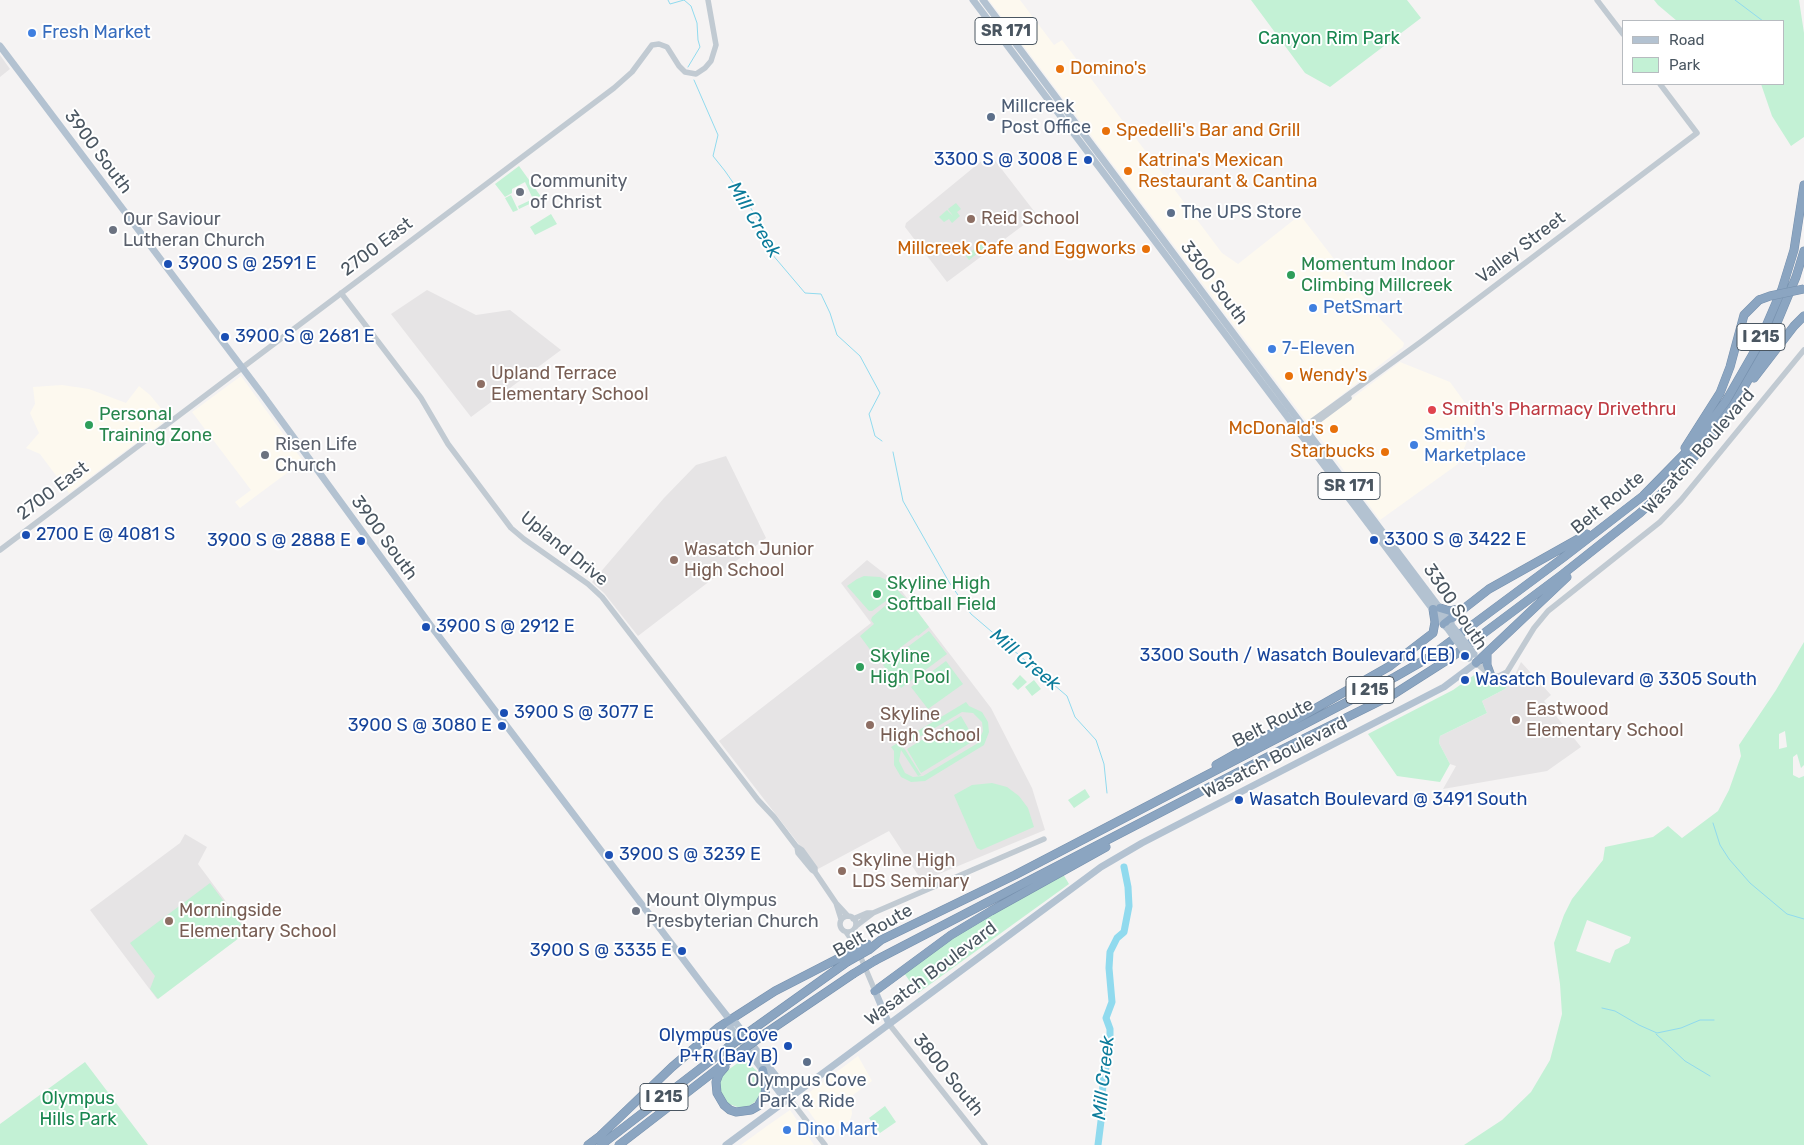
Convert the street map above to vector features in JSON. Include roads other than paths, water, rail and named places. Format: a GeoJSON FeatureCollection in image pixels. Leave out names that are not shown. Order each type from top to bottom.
{"type":"FeatureCollection","features":[{"type":"Feature","properties":{"kind":"highway","name":"Belt Route"},"geometry":{"type":"LineString","coordinates":[[602,1145],[846,959],[1015,875],[1428,658],[1564,558],[1616,515],[1643,496],[1695,443],[1726,401],[1757,347],[1782,290],[1794,250],[1804,185]]}},
{"type":"Feature","properties":{"kind":"highway","name":"Belt Route"},"geometry":{"type":"LineString","coordinates":[[619,1145],[763,1035],[876,960],[1182,801],[1394,694],[1452,657],[1577,564],[1663,492],[1688,465],[1734,406],[1766,349],[1796,277],[1804,251]]}},
{"type":"Feature","properties":{"kind":"highway"},"geometry":{"type":"LineString","coordinates":[[1672,468],[1720,393],[1730,367],[1744,315],[1759,300],[1804,289]]}},
{"type":"Feature","properties":{"kind":"highway"},"geometry":{"type":"LineString","coordinates":[[1734,406],[1794,326],[1804,316]]}},
{"type":"Feature","properties":{"kind":"highway"},"geometry":{"type":"LineString","coordinates":[[1160,799],[1226,759],[1390,666],[1433,633],[1437,609],[1457,610],[1496,584],[1567,546],[1616,515]]}},
{"type":"Feature","properties":{"kind":"highway"},"geometry":{"type":"LineString","coordinates":[[1476,663],[1487,655],[1570,574],[1577,564]]}},
{"type":"Feature","properties":{"kind":"highway"},"geometry":{"type":"LineString","coordinates":[[1448,625],[1468,604]]}},
{"type":"Feature","properties":{"kind":"highway"},"geometry":{"type":"LineString","coordinates":[[1487,655],[1487,665],[1491,676]]}},
{"type":"Feature","properties":{"kind":"highway"},"geometry":{"type":"LineString","coordinates":[[875,991],[951,935],[1096,853],[1182,801]]}},
{"type":"Feature","properties":{"kind":"highway"},"geometry":{"type":"LineString","coordinates":[[588,1145],[706,1037],[774,991],[846,959]]}},
{"type":"Feature","properties":{"kind":"highway"},"geometry":{"type":"LineString","coordinates":[[733,1057],[719,1074],[716,1082],[720,1099],[730,1110],[744,1112],[758,1106],[765,1094],[766,1084],[763,1070]]}},
{"type":"Feature","properties":{"kind":"main road","name":"3300 South"},"geometry":{"type":"LineString","coordinates":[[973,0],[1302,438],[1437,609]]}},
{"type":"Feature","properties":{"kind":"main road","name":"3300 South"},"geometry":{"type":"LineString","coordinates":[[983,0],[1306,428],[1476,663]]}},
{"type":"Feature","properties":{"kind":"main road","name":"3900 South"},"geometry":{"type":"LineString","coordinates":[[0,46],[242,368],[445,646],[730,1020],[736,1023],[786,1089],[789,1098]]}},
{"type":"Feature","properties":{"kind":"main road","name":"Wasatch Boulevard"},"geometry":{"type":"LineString","coordinates":[[726,1145],[1108,862],[1444,687],[1476,663]]}},
{"type":"Feature","properties":{"kind":"main road"},"geometry":{"type":"LineString","coordinates":[[875,991],[889,1024]]}},
{"type":"Feature","properties":{"kind":"main road","name":"3900 South"},"geometry":{"type":"LineString","coordinates":[[730,1020],[730,1027],[780,1093],[789,1098]]}},
{"type":"Feature","properties":{"kind":"street","name":"2700 East"},"geometry":{"type":"LineString","coordinates":[[0,550],[614,88],[632,72],[652,46],[659,44],[666,48],[682,70],[699,72],[711,61],[716,45],[708,0]]}},
{"type":"Feature","properties":{"kind":"street"},"geometry":{"type":"LineString","coordinates":[[1597,0],[1622,33]]}},
{"type":"Feature","properties":{"kind":"street","name":"Valley Street"},"geometry":{"type":"LineString","coordinates":[[1306,428],[1308,424],[1354,388],[1361,386],[1697,133],[1661,85]]}},
{"type":"Feature","properties":{"kind":"street","name":"Upland Drive"},"geometry":{"type":"LineString","coordinates":[[341,293],[421,398],[448,444],[511,528],[524,540],[588,584],[602,597],[758,800],[774,817],[796,846],[802,850],[815,868],[815,872]]}},
{"type":"Feature","properties":{"kind":"street","name":"Wasatch Boulevard"},"geometry":{"type":"LineString","coordinates":[[1491,676],[1499,676],[1507,672],[1534,628],[1548,611],[1660,522],[1681,500],[1804,350]]}},
{"type":"Feature","properties":{"kind":"street"},"geometry":{"type":"LineString","coordinates":[[1302,438],[1306,428]]}},
{"type":"Feature","properties":{"kind":"street"},"geometry":{"type":"LineString","coordinates":[[1476,663],[1491,676]]}},
{"type":"Feature","properties":{"kind":"street"},"geometry":{"type":"LineString","coordinates":[[875,991],[856,946],[846,932],[873,913],[1044,839]]}},
{"type":"Feature","properties":{"kind":"street","name":"Upland Drive"},"geometry":{"type":"LineString","coordinates":[[796,846],[798,853],[808,865],[810,864],[836,902],[851,917]]}},
{"type":"Feature","properties":{"kind":"street","name":"Upland Drive"},"geometry":{"type":"LineString","coordinates":[[836,902],[841,919],[840,927],[846,932]]}},
{"type":"Feature","properties":{"kind":"street"},"geometry":{"type":"LineString","coordinates":[[841,919],[873,913]]}},
{"type":"Feature","properties":{"kind":"street"},"geometry":{"type":"LineString","coordinates":[[851,917],[856,946]]}},
{"type":"Feature","properties":{"kind":"street","name":"3800 South"},"geometry":{"type":"LineString","coordinates":[[889,1024],[985,1145]]}},
{"type":"Feature","properties":{"kind":"street"},"geometry":{"type":"LineString","coordinates":[[789,1098],[825,1145]]}},
{"type":"Feature","properties":{"kind":"waterway","name":"Mill Creek"},"geometry":{"type":"LineString","coordinates":[[668,0],[670,4],[684,0],[691,6],[697,23],[700,47],[688,67]]}},
{"type":"Feature","properties":{"kind":"waterway"},"geometry":{"type":"LineString","coordinates":[[1735,0],[1762,20]]}},
{"type":"Feature","properties":{"kind":"waterway","name":"Mill Creek"},"geometry":{"type":"LineString","coordinates":[[694,80],[718,135],[713,156],[759,220],[766,247],[805,293],[821,294],[837,335],[860,356],[880,393],[869,414],[875,436],[882,441]]}},
{"type":"Feature","properties":{"kind":"waterway","name":"Mill Creek"},"geometry":{"type":"LineString","coordinates":[[893,452],[903,501],[949,582],[971,614],[1067,696],[1075,717],[1096,740],[1104,764],[1107,793]]}},
{"type":"Feature","properties":{"kind":"waterway"},"geometry":{"type":"LineString","coordinates":[[1713,823],[1720,845],[1729,859],[1750,883],[1787,914],[1804,919]]}},
{"type":"Feature","properties":{"kind":"waterway","name":"Mill Creek"},"geometry":{"type":"LineString","coordinates":[[1098,1145],[1103,1082],[1110,1047],[1110,1029],[1106,1018],[1112,1002],[1109,968],[1110,952],[1117,938],[1124,932],[1129,906],[1124,867]]}},
{"type":"Feature","properties":{"kind":"waterway"},"geometry":{"type":"LineString","coordinates":[[1602,1008],[1615,1011],[1657,1033],[1681,1028],[1700,1020],[1714,1020]]}},
{"type":"Feature","properties":{"kind":"waterway"},"geometry":{"type":"LineString","coordinates":[[1656,1034],[1685,1061],[1710,1076]]}},
{"type":"Feature","properties":{"kind":"place","name":"Fresh Market"},"geometry":{"type":"Point","coordinates":[32,33]}},
{"type":"Feature","properties":{"kind":"place","name":"Domino's"},"geometry":{"type":"Point","coordinates":[1060,69]}},
{"type":"Feature","properties":{"kind":"place","name":"Millcreek Post Office"},"geometry":{"type":"Point","coordinates":[991,117]}},
{"type":"Feature","properties":{"kind":"place","name":"Spedelli's Bar and Grill"},"geometry":{"type":"Point","coordinates":[1106,131]}},
{"type":"Feature","properties":{"kind":"place","name":"3300 S @ 3008 E"},"geometry":{"type":"Point","coordinates":[1088,160]}},
{"type":"Feature","properties":{"kind":"place","name":"Katrina's Mexican Restaurant & Cantina"},"geometry":{"type":"Point","coordinates":[1128,171]}},
{"type":"Feature","properties":{"kind":"place","name":"Community of Christ"},"geometry":{"type":"Point","coordinates":[520,192]}},
{"type":"Feature","properties":{"kind":"place","name":"The UPS Store"},"geometry":{"type":"Point","coordinates":[1171,213]}},
{"type":"Feature","properties":{"kind":"place","name":"Reid School"},"geometry":{"type":"Point","coordinates":[971,219]}},
{"type":"Feature","properties":{"kind":"place","name":"Our Saviour Lutheran Church"},"geometry":{"type":"Point","coordinates":[113,230]}},
{"type":"Feature","properties":{"kind":"place","name":"Millcreek Cafe and Eggworks"},"geometry":{"type":"Point","coordinates":[1146,249]}},
{"type":"Feature","properties":{"kind":"place","name":"3900 S @ 2591 E"},"geometry":{"type":"Point","coordinates":[168,264]}},
{"type":"Feature","properties":{"kind":"place","name":"Momentum Indoor Climbing Millcreek"},"geometry":{"type":"Point","coordinates":[1291,275]}},
{"type":"Feature","properties":{"kind":"place","name":"PetSmart"},"geometry":{"type":"Point","coordinates":[1313,308]}},
{"type":"Feature","properties":{"kind":"place","name":"3900 S @ 2681 E"},"geometry":{"type":"Point","coordinates":[225,337]}},
{"type":"Feature","properties":{"kind":"place","name":"7-Eleven"},"geometry":{"type":"Point","coordinates":[1272,349]}},
{"type":"Feature","properties":{"kind":"place","name":"Wendy's"},"geometry":{"type":"Point","coordinates":[1289,376]}},
{"type":"Feature","properties":{"kind":"place","name":"Upland Terrace Elementary School"},"geometry":{"type":"Point","coordinates":[481,384]}},
{"type":"Feature","properties":{"kind":"place","name":"Smith's Pharmacy Drivethru"},"geometry":{"type":"Point","coordinates":[1432,410]}},
{"type":"Feature","properties":{"kind":"place","name":"Personal Training Zone"},"geometry":{"type":"Point","coordinates":[89,425]}},
{"type":"Feature","properties":{"kind":"place","name":"McDonald's"},"geometry":{"type":"Point","coordinates":[1334,429]}},
{"type":"Feature","properties":{"kind":"place","name":"Smith's Marketplace"},"geometry":{"type":"Point","coordinates":[1414,445]}},
{"type":"Feature","properties":{"kind":"place","name":"Starbucks"},"geometry":{"type":"Point","coordinates":[1385,452]}},
{"type":"Feature","properties":{"kind":"place","name":"Risen Life Church"},"geometry":{"type":"Point","coordinates":[265,455]}},
{"type":"Feature","properties":{"kind":"place","name":"2700 E @ 4081 S"},"geometry":{"type":"Point","coordinates":[26,535]}},
{"type":"Feature","properties":{"kind":"place","name":"3300 S @ 3422 E"},"geometry":{"type":"Point","coordinates":[1374,540]}},
{"type":"Feature","properties":{"kind":"place","name":"3900 S @ 2888 E"},"geometry":{"type":"Point","coordinates":[361,541]}},
{"type":"Feature","properties":{"kind":"place","name":"Wasatch Junior High School"},"geometry":{"type":"Point","coordinates":[674,560]}},
{"type":"Feature","properties":{"kind":"place","name":"Skyline High Softball Field"},"geometry":{"type":"Point","coordinates":[877,594]}},
{"type":"Feature","properties":{"kind":"place","name":"3900 S @ 2912 E"},"geometry":{"type":"Point","coordinates":[426,627]}},
{"type":"Feature","properties":{"kind":"place","name":"3300 South / Wasatch Boulevard (EB)"},"geometry":{"type":"Point","coordinates":[1465,656]}},
{"type":"Feature","properties":{"kind":"place","name":"Skyline High Pool"},"geometry":{"type":"Point","coordinates":[860,667]}},
{"type":"Feature","properties":{"kind":"place","name":"Wasatch Boulevard @ 3305 South"},"geometry":{"type":"Point","coordinates":[1465,680]}},
{"type":"Feature","properties":{"kind":"place","name":"3900 S @ 3077 E"},"geometry":{"type":"Point","coordinates":[504,713]}},
{"type":"Feature","properties":{"kind":"place","name":"Eastwood Elementary School"},"geometry":{"type":"Point","coordinates":[1516,720]}},
{"type":"Feature","properties":{"kind":"place","name":"Skyline High School"},"geometry":{"type":"Point","coordinates":[870,725]}},
{"type":"Feature","properties":{"kind":"place","name":"3900 S @ 3080 E"},"geometry":{"type":"Point","coordinates":[502,726]}},
{"type":"Feature","properties":{"kind":"place","name":"Wasatch Boulevard @ 3491 South"},"geometry":{"type":"Point","coordinates":[1239,800]}},
{"type":"Feature","properties":{"kind":"place","name":"3900 S @ 3239 E"},"geometry":{"type":"Point","coordinates":[609,855]}},
{"type":"Feature","properties":{"kind":"place","name":"Skyline High LDS Seminary"},"geometry":{"type":"Point","coordinates":[842,871]}},
{"type":"Feature","properties":{"kind":"place","name":"Mount Olympus Presbyterian Church"},"geometry":{"type":"Point","coordinates":[636,911]}},
{"type":"Feature","properties":{"kind":"place","name":"Morningside Elementary School"},"geometry":{"type":"Point","coordinates":[169,921]}},
{"type":"Feature","properties":{"kind":"place","name":"3900 S @ 3335 E"},"geometry":{"type":"Point","coordinates":[682,951]}},
{"type":"Feature","properties":{"kind":"place","name":"Olympus Cove P+R (Bay B)"},"geometry":{"type":"Point","coordinates":[788,1046]}},
{"type":"Feature","properties":{"kind":"place","name":"Olympus Cove Park & Ride"},"geometry":{"type":"Point","coordinates":[807,1062]}},
{"type":"Feature","properties":{"kind":"place","name":"Dino Mart"},"geometry":{"type":"Point","coordinates":[787,1130]}},
{"type":"Feature","properties":{"kind":"park label","name":"Canyon Rim Park"},"geometry":{"type":"Point","coordinates":[1329,39]}},
{"type":"Feature","properties":{"kind":"park label","name":"Olympus Hills Park"},"geometry":{"type":"Point","coordinates":[78,1109]}}]}
